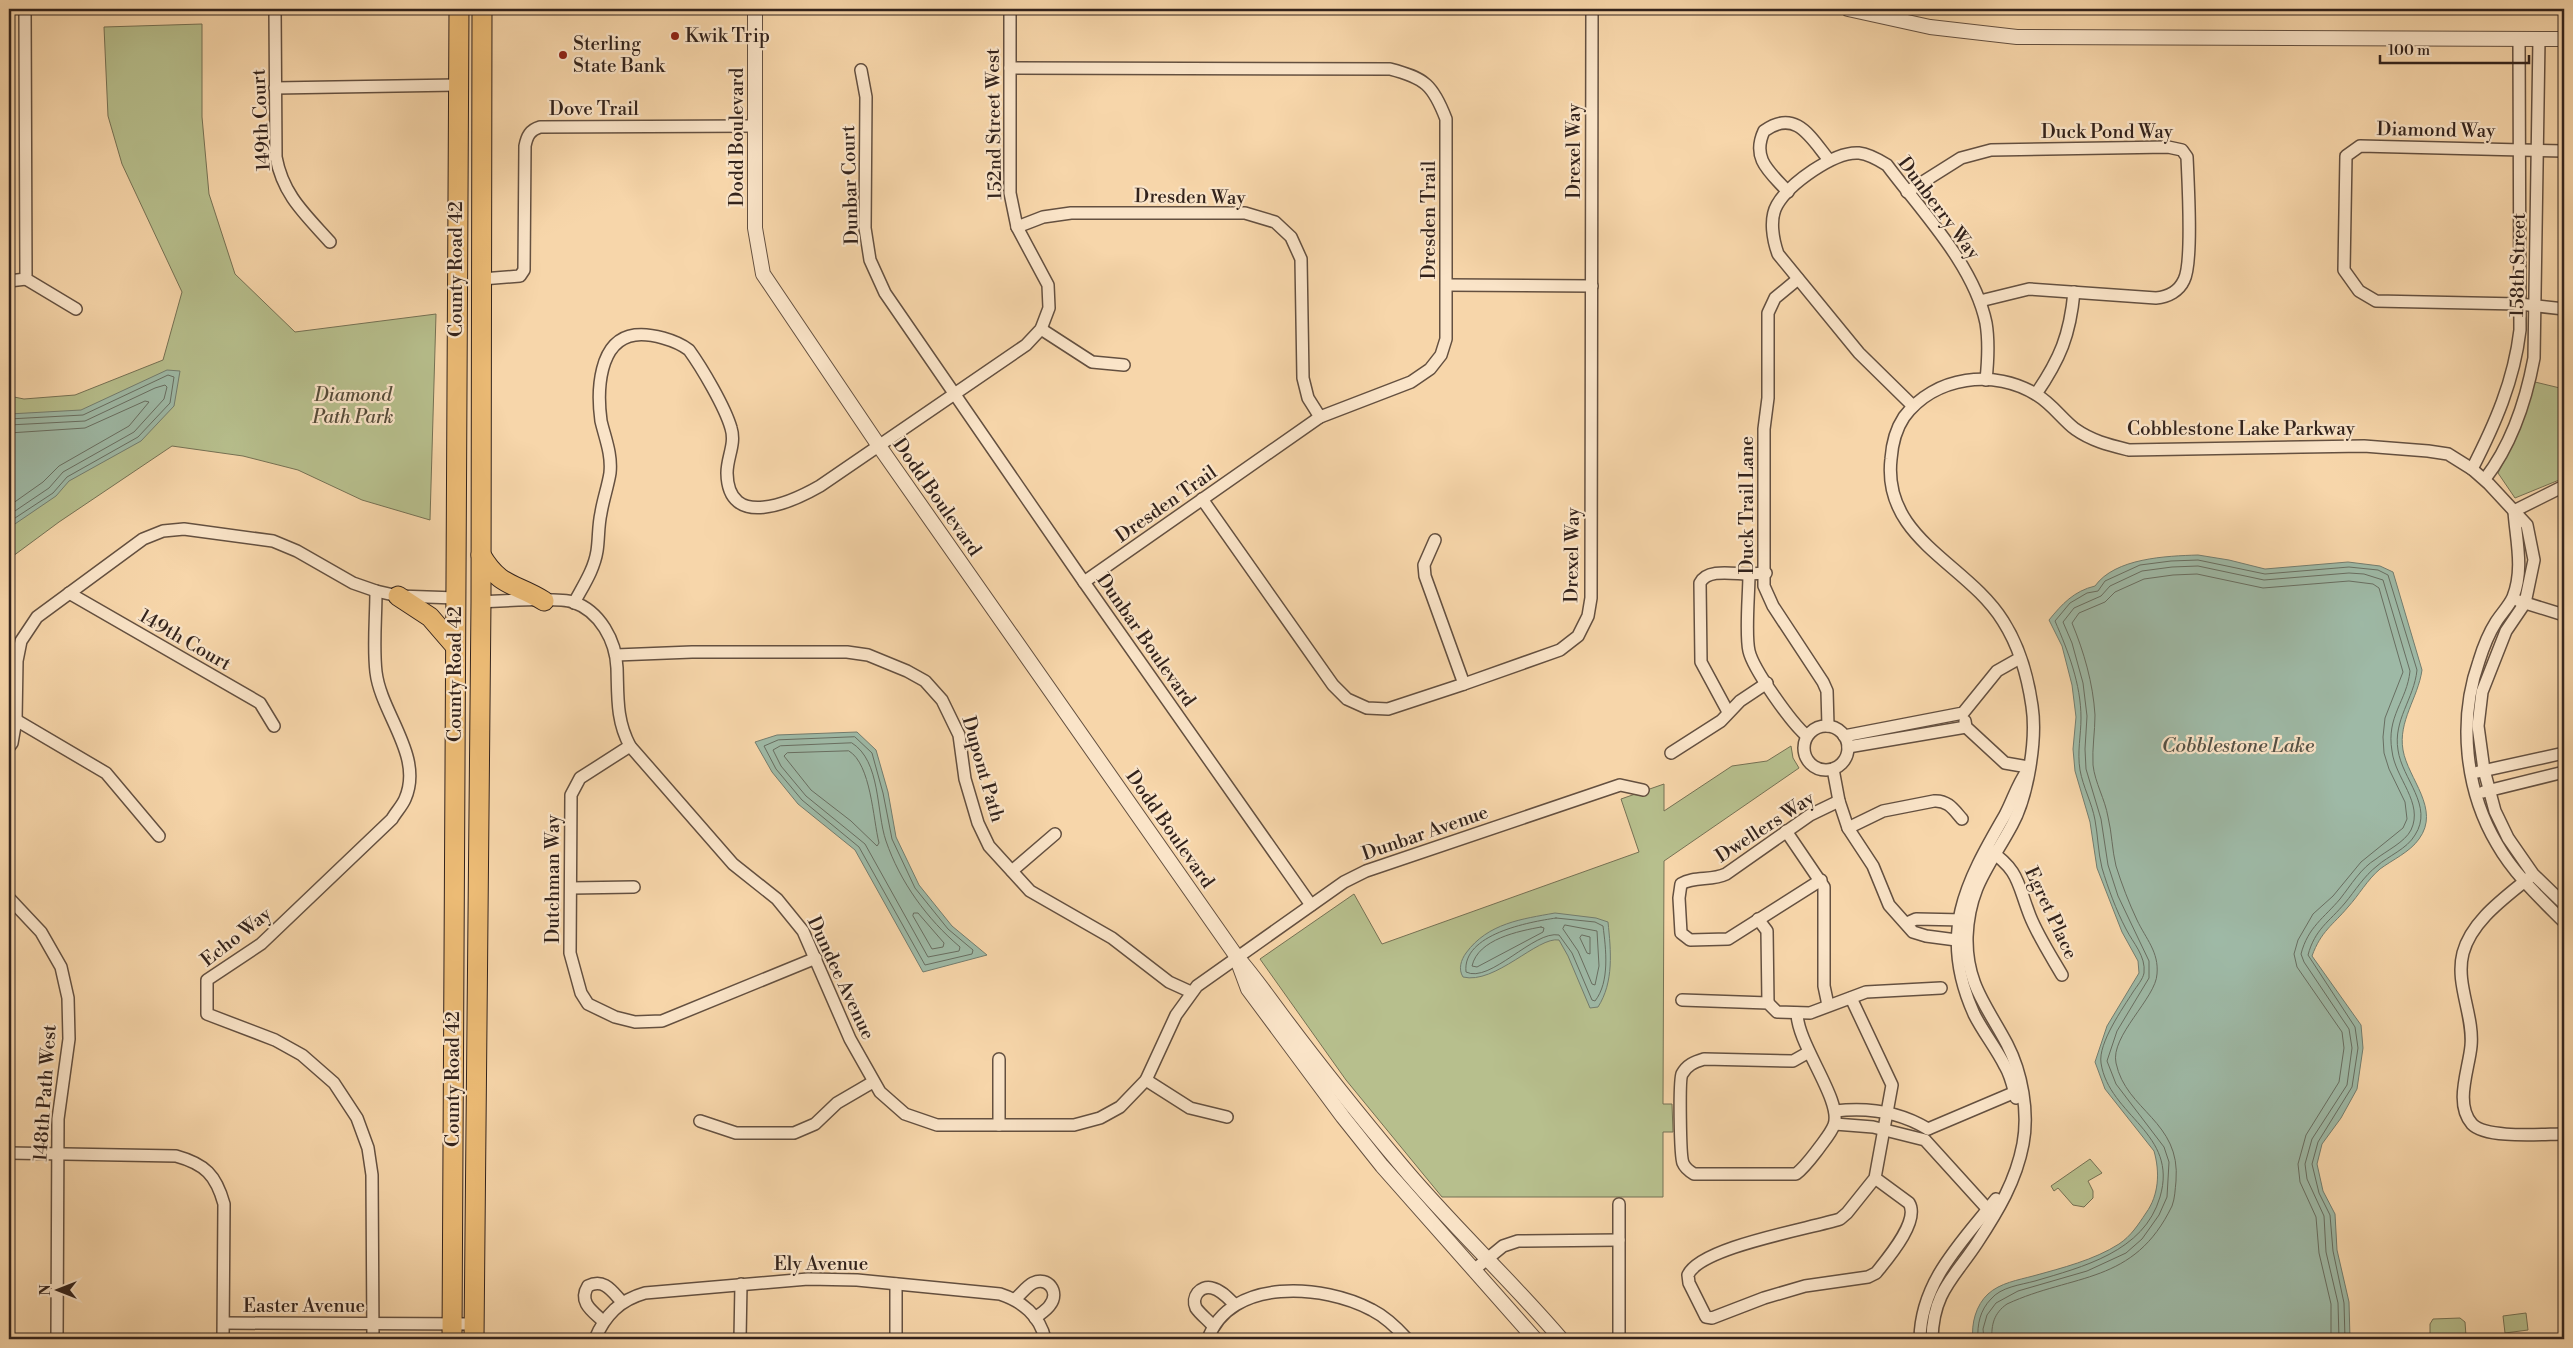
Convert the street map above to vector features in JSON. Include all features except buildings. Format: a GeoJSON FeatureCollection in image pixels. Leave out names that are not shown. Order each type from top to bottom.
{"type":"FeatureCollection","features":[{"type":"Feature","properties":{"kind":"highway","name":"County Road 42"},"geometry":{"type":"LineString","coordinates":[[452,1331],[458,9]]}},
{"type":"Feature","properties":{"kind":"highway","name":"County Road 42"},"geometry":{"type":"LineString","coordinates":[[474,1331],[481,602],[482,9]]}},
{"type":"Feature","properties":{"kind":"highway"},"geometry":{"type":"LineString","coordinates":[[481,555],[492,572],[506,584],[544,601]]}},
{"type":"Feature","properties":{"kind":"highway"},"geometry":{"type":"LineString","coordinates":[[456,568],[481,602]]}},
{"type":"Feature","properties":{"kind":"highway"},"geometry":{"type":"LineString","coordinates":[[398,596],[430,617],[455,646]]}},
{"type":"Feature","properties":{"kind":"highway"},"geometry":{"type":"LineString","coordinates":[[456,598],[480,636]]}},
{"type":"Feature","properties":{"kind":"street"},"geometry":{"type":"LineString","coordinates":[[25,9],[26,279]]}},
{"type":"Feature","properties":{"kind":"street","name":"149th Court"},"geometry":{"type":"LineString","coordinates":[[275,9],[276,157],[280,177],[291,198],[330,242]]}},
{"type":"Feature","properties":{"kind":"street","name":"Dodd Boulevard"},"geometry":{"type":"LineString","coordinates":[[755,9],[756,234],[763,274],[879,446],[1236,957]]}},
{"type":"Feature","properties":{"kind":"street","name":"152nd Street West"},"geometry":{"type":"LineString","coordinates":[[574,603],[593,568],[597,549],[600,514],[610,471],[610,456],[601,408],[604,362],[613,346],[623,338],[645,335],[677,343],[689,350],[731,428],[733,446],[727,471],[730,489],[742,503],[751,507],[770,508],[805,495],[1026,345],[1041,329],[1049,308],[1048,286],[1017,227],[1010,193],[1010,9]]}},
{"type":"Feature","properties":{"kind":"street","name":"Drexel Way"},"geometry":{"type":"LineString","coordinates":[[1202,499],[1333,686],[1347,699],[1366,708],[1388,709],[1464,684],[1560,650],[1578,636],[1588,616],[1591,598],[1592,9]]}},
{"type":"Feature","properties":{"kind":"street"},"geometry":{"type":"LineString","coordinates":[[1848,9],[1930,28],[2017,37],[2564,40]]}},
{"type":"Feature","properties":{"kind":"street","name":"158th Street"},"geometry":{"type":"LineString","coordinates":[[2472,469],[2507,395],[2517,354],[2520,304],[2520,39]]}},
{"type":"Feature","properties":{"kind":"street","name":"158th Street"},"geometry":{"type":"LineString","coordinates":[[2485,479],[2511,436],[2524,401],[2534,358],[2539,39]]}},
{"type":"Feature","properties":{"kind":"street","name":"Dresden Trail"},"geometry":{"type":"LineString","coordinates":[[1010,68],[1390,69],[1414,75],[1436,93],[1446,119],[1446,339],[1441,355],[1430,369],[1411,382],[1320,417],[1084,582]]}},
{"type":"Feature","properties":{"kind":"street","name":"Dunbar Court"},"geometry":{"type":"LineString","coordinates":[[861,70],[866,97],[865,228],[870,260],[884,292],[954,395]]}},
{"type":"Feature","properties":{"kind":"street"},"geometry":{"type":"LineString","coordinates":[[275,88],[457,85]]}},
{"type":"Feature","properties":{"kind":"street"},"geometry":{"type":"LineString","coordinates":[[1788,192],[1761,161],[1758,150],[1764,131],[1782,122],[1794,124],[1803,129],[1829,160]]}},
{"type":"Feature","properties":{"kind":"street","name":"Dove Trail"},"geometry":{"type":"LineString","coordinates":[[482,280],[520,276],[524,270],[525,146],[526,138],[535,129],[540,127],[755,126]]}},
{"type":"Feature","properties":{"kind":"street","name":"Diamond Way"},"geometry":{"type":"LineString","coordinates":[[2520,149],[2360,146],[2346,156],[2344,270],[2359,291],[2376,301],[2520,304]]}},
{"type":"Feature","properties":{"kind":"street","name":"Duck Pond Way"},"geometry":{"type":"LineString","coordinates":[[1907,192],[1961,158],[1991,150],[2168,147],[2182,150],[2187,157],[2188,264],[2184,282],[2173,293],[2156,298],[2029,289],[1980,301]]}},
{"type":"Feature","properties":{"kind":"street"},"geometry":{"type":"LineString","coordinates":[[2520,149],[2564,151]]}},
{"type":"Feature","properties":{"kind":"street","name":"Dunberry Way"},"geometry":{"type":"LineString","coordinates":[[1913,406],[1878,374],[1778,254],[1774,244],[1773,218],[1776,206],[1788,192],[1829,160],[1844,154],[1860,153],[1887,165],[1970,277],[1980,301],[1988,342],[1986,380]]}},
{"type":"Feature","properties":{"kind":"street","name":"Dresden Way"},"geometry":{"type":"LineString","coordinates":[[1017,227],[1043,217],[1071,213],[1245,213],[1275,222],[1291,237],[1301,259],[1303,378],[1308,398],[1320,417]]}},
{"type":"Feature","properties":{"kind":"street"},"geometry":{"type":"LineString","coordinates":[[9,281],[26,279],[76,309]]}},
{"type":"Feature","properties":{"kind":"street","name":"Duck Trail Lane"},"geometry":{"type":"LineString","coordinates":[[1798,279],[1775,298],[1768,313],[1768,398],[1764,429],[1766,574],[1764,586],[1823,682],[1827,691],[1828,726]]}},
{"type":"Feature","properties":{"kind":"street"},"geometry":{"type":"LineString","coordinates":[[1447,285],[1592,286]]}},
{"type":"Feature","properties":{"kind":"street"},"geometry":{"type":"LineString","coordinates":[[2036,394],[2060,357],[2067,338],[2074,292]]}},
{"type":"Feature","properties":{"kind":"street"},"geometry":{"type":"LineString","coordinates":[[2520,304],[2564,309]]}},
{"type":"Feature","properties":{"kind":"street"},"geometry":{"type":"LineString","coordinates":[[1041,329],[1092,362],[1124,365]]}},
{"type":"Feature","properties":{"kind":"street","name":"Cobblestone Lake Parkway"},"geometry":{"type":"LineString","coordinates":[[1920,1339],[1926,1300],[1936,1277],[1945,1261],[1991,1212],[2013,1183],[2022,1149],[2025,1129],[2018,1091],[1980,1011],[1964,984],[1962,941],[1967,887],[1990,850],[2017,785],[2028,768],[2032,735],[2032,708],[2020,658],[2002,620],[1974,587],[1907,526],[1897,507],[1890,479],[1892,451],[1901,420],[1913,406],[1940,386],[1965,380],[1986,380],[2014,385],[2036,394],[2074,428],[2098,442],[2129,450],[2364,446],[2448,454],[2485,479],[2526,525],[2534,560],[2525,603]]}},
{"type":"Feature","properties":{"kind":"street","name":"Dunbar Boulevard"},"geometry":{"type":"LineString","coordinates":[[954,395],[1310,905]]}},
{"type":"Feature","properties":{"kind":"street"},"geometry":{"type":"LineString","coordinates":[[2564,486],[2514,511],[2519,555],[2518,579],[2512,599],[2494,624],[2470,690],[2466,726],[2471,773],[2483,815],[2497,845],[2529,878],[2564,922]]}},
{"type":"Feature","properties":{"kind":"street"},"geometry":{"type":"LineString","coordinates":[[9,747],[12,743],[16,720],[17,661],[21,641],[37,617],[143,539],[164,531],[184,529],[272,542],[297,551],[353,583],[376,591],[398,596],[456,598]]}},
{"type":"Feature","properties":{"kind":"street"},"geometry":{"type":"LineString","coordinates":[[1435,540],[1424,565],[1425,576],[1464,684]]}},
{"type":"Feature","properties":{"kind":"street"},"geometry":{"type":"LineString","coordinates":[[1728,712],[1701,662],[1699,591],[1703,577],[1709,574],[1766,574]]}},
{"type":"Feature","properties":{"kind":"street"},"geometry":{"type":"LineString","coordinates":[[1749,574],[1749,651],[1767,683],[1800,730],[1807,736]]}},
{"type":"Feature","properties":{"kind":"street","name":"Echo Way"},"geometry":{"type":"LineString","coordinates":[[373,1339],[372,1175],[368,1148],[357,1118],[334,1083],[302,1055],[275,1040],[207,1014],[207,980],[261,944],[392,819],[405,799],[410,780],[409,760],[383,696],[376,672],[376,591]]}},
{"type":"Feature","properties":{"kind":"street","name":"149th Court"},"geometry":{"type":"LineString","coordinates":[[69,593],[260,703],[274,726]]}},
{"type":"Feature","properties":{"kind":"street"},"geometry":{"type":"LineString","coordinates":[[2512,599],[2564,615]]}},
{"type":"Feature","properties":{"kind":"street","name":"Dundee Avenue"},"geometry":{"type":"LineString","coordinates":[[481,602],[544,601],[574,603],[596,617],[606,629],[616,655],[618,716],[630,746],[733,864],[777,899],[804,931],[850,1039],[873,1082],[895,1107],[914,1118],[937,1125],[1063,1125],[1087,1122],[1120,1107],[1146,1080],[1176,1015],[1191,992],[1236,957]]}},
{"type":"Feature","properties":{"kind":"street"},"geometry":{"type":"LineString","coordinates":[[2525,603],[2506,631],[2482,692],[2478,726],[2484,770],[2489,790],[2495,811],[2508,838],[2529,878],[2564,904]]}},
{"type":"Feature","properties":{"kind":"street","name":"Dupont Path"},"geometry":{"type":"LineString","coordinates":[[616,655],[692,652],[847,652],[868,655],[907,671],[925,681],[942,700],[959,735],[965,779],[978,824],[989,846],[1012,872],[1041,898],[1092,926],[1169,982],[1191,992]]}},
{"type":"Feature","properties":{"kind":"street"},"geometry":{"type":"LineString","coordinates":[[1846,741],[1963,713],[1997,671],[2020,658]]}},
{"type":"Feature","properties":{"kind":"street"},"geometry":{"type":"LineString","coordinates":[[1671,753],[1721,721],[1740,700],[1767,683]]}},
{"type":"Feature","properties":{"kind":"street"},"geometry":{"type":"LineString","coordinates":[[1963,713],[1966,727],[2004,763],[2028,768]]}},
{"type":"Feature","properties":{"kind":"street"},"geometry":{"type":"LineString","coordinates":[[16,720],[106,773],[159,836]]}},
{"type":"Feature","properties":{"kind":"street"},"geometry":{"type":"LineString","coordinates":[[1828,726],[1840,731],[1846,741],[1845,758],[1832,768],[1820,769],[1806,759],[1804,750],[1807,736],[1816,727],[1828,726]]}},
{"type":"Feature","properties":{"kind":"street"},"geometry":{"type":"LineString","coordinates":[[1846,741],[1966,727]]}},
{"type":"Feature","properties":{"kind":"street","name":"Dutchman Way"},"geometry":{"type":"LineString","coordinates":[[630,746],[580,778],[571,795],[570,952],[581,993],[588,1004],[614,1017],[635,1022],[662,1021],[816,958]]}},
{"type":"Feature","properties":{"kind":"street"},"geometry":{"type":"LineString","coordinates":[[2471,773],[2564,753]]}},
{"type":"Feature","properties":{"kind":"street"},"geometry":{"type":"LineString","coordinates":[[1832,768],[1839,802],[1848,828],[1873,866],[1889,905],[1913,932],[1962,941]]}},
{"type":"Feature","properties":{"kind":"street"},"geometry":{"type":"LineString","coordinates":[[2477,794],[2564,772]]}},
{"type":"Feature","properties":{"kind":"street","name":"Dunbar Avenue"},"geometry":{"type":"LineString","coordinates":[[1236,957],[1344,882],[1375,868],[1620,785],[1643,790]]}},
{"type":"Feature","properties":{"kind":"street"},"geometry":{"type":"LineString","coordinates":[[1848,828],[1883,810],[1942,800],[1950,805],[1962,819]]}},
{"type":"Feature","properties":{"kind":"street","name":"Dwellers Way"},"geometry":{"type":"LineString","coordinates":[[1821,880],[1728,940],[1685,938],[1681,934],[1679,924],[1679,888],[1685,881],[1717,879],[1821,808],[1839,802]]}},
{"type":"Feature","properties":{"kind":"street"},"geometry":{"type":"LineString","coordinates":[[1786,831],[1821,880],[1825,898],[1824,986],[1828,1005]]}},
{"type":"Feature","properties":{"kind":"street"},"geometry":{"type":"LineString","coordinates":[[1012,872],[1055,834]]}},
{"type":"Feature","properties":{"kind":"street","name":"Egret Place"},"geometry":{"type":"LineString","coordinates":[[1990,850],[2012,869],[2018,880],[2030,917],[2062,975]]}},
{"type":"Feature","properties":{"kind":"street"},"geometry":{"type":"LineString","coordinates":[[2529,878],[2480,923],[2464,952],[2462,987],[2472,1045],[2466,1083],[2465,1111],[2472,1124],[2484,1132],[2564,1134]]}},
{"type":"Feature","properties":{"kind":"street"},"geometry":{"type":"LineString","coordinates":[[571,888],[634,888]]}},
{"type":"Feature","properties":{"kind":"street","name":"148th Path West"},"geometry":{"type":"LineString","coordinates":[[9,898],[41,932],[61,967],[68,998],[69,1039],[58,1119],[57,1339]]}},
{"type":"Feature","properties":{"kind":"street"},"geometry":{"type":"LineString","coordinates":[[1758,919],[1767,931],[1768,1002],[1776,1012],[1810,1013],[1828,1005],[1882,990],[1941,988]]}},
{"type":"Feature","properties":{"kind":"street"},"geometry":{"type":"LineString","coordinates":[[1907,923],[1916,919],[1963,919]]}},
{"type":"Feature","properties":{"kind":"street"},"geometry":{"type":"LineString","coordinates":[[1236,957],[1261,983],[1281,1013],[1402,1166],[1561,1339]]}},
{"type":"Feature","properties":{"kind":"street"},"geometry":{"type":"LineString","coordinates":[[1236,957],[1248,989],[1382,1166],[1535,1339]]}},
{"type":"Feature","properties":{"kind":"street"},"geometry":{"type":"LineString","coordinates":[[1851,998],[1892,1086],[1875,1178],[1847,1214],[1840,1219],[1742,1244],[1695,1266],[1688,1275],[1689,1283],[1706,1317],[1712,1318],[1764,1298],[1804,1286],[1868,1277],[1876,1273],[1902,1236],[1912,1220],[1913,1214],[1912,1208],[1904,1198],[1875,1178]]}},
{"type":"Feature","properties":{"kind":"street"},"geometry":{"type":"LineString","coordinates":[[1682,1000],[1768,1002]]}},
{"type":"Feature","properties":{"kind":"street"},"geometry":{"type":"LineString","coordinates":[[1797,1013],[1797,1026],[1809,1052],[1835,1111],[1834,1124],[1812,1156],[1796,1174],[1694,1174],[1688,1170],[1683,1163],[1681,1076],[1688,1067],[1704,1059],[1793,1061],[1809,1052]]}},
{"type":"Feature","properties":{"kind":"street"},"geometry":{"type":"LineString","coordinates":[[1000,1059],[1000,1125]]}},
{"type":"Feature","properties":{"kind":"street"},"geometry":{"type":"LineString","coordinates":[[1146,1080],[1190,1108],[1227,1117]]}},
{"type":"Feature","properties":{"kind":"street"},"geometry":{"type":"LineString","coordinates":[[700,1121],[736,1133],[794,1133],[815,1124],[837,1103],[873,1082]]}},
{"type":"Feature","properties":{"kind":"street"},"geometry":{"type":"LineString","coordinates":[[1834,1124],[1927,1134],[2018,1091]]}},
{"type":"Feature","properties":{"kind":"street"},"geometry":{"type":"LineString","coordinates":[[1835,1111],[1868,1109],[1910,1120],[1927,1134],[1991,1212]]}},
{"type":"Feature","properties":{"kind":"street","name":"Easter Avenue"},"geometry":{"type":"LineString","coordinates":[[9,1153],[176,1156],[194,1161],[208,1171],[219,1186],[224,1204],[224,1323],[373,1323],[452,1331],[474,1331]]}},
{"type":"Feature","properties":{"kind":"street"},"geometry":{"type":"LineString","coordinates":[[1619,1204],[1619,1339]]}},
{"type":"Feature","properties":{"kind":"street","name":"Cobblestone Lake Parkway"},"geometry":{"type":"LineString","coordinates":[[1932,1339],[1937,1308],[1946,1284],[1976,1246],[1991,1212]]}},
{"type":"Feature","properties":{"kind":"street"},"geometry":{"type":"LineString","coordinates":[[1475,1270],[1503,1246],[1525,1240],[1619,1240]]}},
{"type":"Feature","properties":{"kind":"street"},"geometry":{"type":"LineString","coordinates":[[1936,1277],[1946,1284]]}},
{"type":"Feature","properties":{"kind":"street","name":"Ely Avenue"},"geometry":{"type":"LineString","coordinates":[[596,1339],[603,1321],[622,1302],[653,1291],[808,1279],[974,1290],[1015,1299]]}},
{"type":"Feature","properties":{"kind":"street"},"geometry":{"type":"LineString","coordinates":[[1035,1318],[1050,1305],[1054,1296],[1054,1288],[1049,1283],[1041,1281],[1032,1283],[1015,1299],[1035,1318],[1045,1339]]}},
{"type":"Feature","properties":{"kind":"street"},"geometry":{"type":"LineString","coordinates":[[603,1321],[586,1305],[584,1298],[588,1286],[601,1283],[622,1302]]}},
{"type":"Feature","properties":{"kind":"street"},"geometry":{"type":"LineString","coordinates":[[740,1339],[741,1284]]}},
{"type":"Feature","properties":{"kind":"street"},"geometry":{"type":"LineString","coordinates":[[896,1284],[896,1339]]}},
{"type":"Feature","properties":{"kind":"street"},"geometry":{"type":"LineString","coordinates":[[1213,1326],[1196,1308],[1195,1298],[1198,1291],[1205,1287],[1212,1288],[1234,1304]]}},
{"type":"Feature","properties":{"kind":"street"},"geometry":{"type":"LineString","coordinates":[[1208,1339],[1213,1326],[1222,1314],[1234,1304],[1262,1294],[1292,1292],[1349,1299],[1374,1310],[1394,1325],[1407,1339]]}},
{"type":"Feature","properties":{"kind":"street"},"geometry":{"type":"LineString","coordinates":[[223,1339],[224,1323]]}},
{"type":"Feature","properties":{"kind":"green space","name":"Diamond Path Park"},"geometry":{"type":"Polygon","coordinates":[[[202,24],[202,117],[209,194],[235,274],[295,332],[436,314],[430,520],[362,500],[298,470],[243,456],[172,446],[59,522],[9,559],[9,396],[24,399],[75,395],[163,360],[182,292],[122,164],[108,116],[104,27],[202,24]]]}},
{"type":"Feature","properties":{"kind":"green space"},"geometry":{"type":"Polygon","coordinates":[[[2535,382],[2564,389],[2564,478],[2515,498],[2498,473],[2520,429],[2535,382]]]}},
{"type":"Feature","properties":{"kind":"green space"},"geometry":{"type":"Polygon","coordinates":[[[1791,746],[1793,758],[1799,768],[1664,861],[1663,1104],[1672,1104],[1673,1132],[1663,1132],[1663,1197],[1442,1197],[1346,1080],[1260,959],[1354,894],[1382,944],[1639,852],[1621,799],[1664,784],[1664,811],[1732,766],[1767,761],[1791,746]]]}},
{"type":"Feature","properties":{"kind":"green space"},"geometry":{"type":"Polygon","coordinates":[[[2090,1159],[2102,1173],[2088,1181],[2093,1191],[2093,1198],[2084,1207],[2073,1205],[2058,1188],[2054,1191],[2051,1186],[2090,1159]]]}},
{"type":"Feature","properties":{"kind":"green space"},"geometry":{"type":"Polygon","coordinates":[[[2526,1313],[2528,1330],[2505,1333],[2503,1316],[2526,1313]]]}},
{"type":"Feature","properties":{"kind":"green space"},"geometry":{"type":"Polygon","coordinates":[[[2460,1318],[2465,1322],[2466,1336],[2462,1339],[2435,1339],[2430,1334],[2430,1324],[2433,1319],[2460,1318]]]}},
{"type":"Feature","properties":{"kind":"water"},"geometry":{"type":"Polygon","coordinates":[[[167,370],[180,371],[174,406],[141,441],[69,481],[56,496],[9,528],[9,414],[81,410],[167,370]]]}},
{"type":"Feature","properties":{"kind":"water","name":"Cobblestone Lake"},"geometry":{"type":"Polygon","coordinates":[[[2198,555],[2265,569],[2348,562],[2380,566],[2393,572],[2422,670],[2403,729],[2402,739],[2406,761],[2425,805],[2425,828],[2411,848],[2380,869],[2371,878],[2323,934],[2312,956],[2361,1025],[2363,1048],[2357,1089],[2341,1118],[2322,1144],[2317,1164],[2323,1191],[2335,1214],[2337,1250],[2349,1302],[2350,1339],[1973,1339],[1975,1315],[1984,1298],[1993,1290],[2015,1281],[2078,1263],[2109,1250],[2131,1234],[2154,1199],[2158,1175],[2154,1151],[2105,1089],[2095,1062],[2107,1026],[2139,973],[2138,961],[2122,932],[2097,868],[2090,822],[2075,771],[2073,749],[2076,717],[2072,685],[2062,646],[2049,620],[2069,599],[2081,591],[2095,586],[2115,569],[2142,560],[2198,555]]]}},
{"type":"Feature","properties":{"kind":"water"},"geometry":{"type":"Polygon","coordinates":[[[857,732],[876,750],[888,792],[896,837],[919,885],[952,926],[987,955],[923,972],[855,850],[798,804],[772,772],[755,742],[777,735],[857,732]]]}},
{"type":"Feature","properties":{"kind":"water"},"geometry":{"type":"Polygon","coordinates":[[[1555,913],[1596,918],[1608,922],[1609,977],[1607,987],[1598,1007],[1590,1008],[1568,956],[1559,940],[1540,945],[1489,974],[1475,978],[1463,977],[1460,968],[1466,953],[1485,935],[1518,920],[1555,913]]]}},
{"type":"Feature","properties":{"kind":"place","name":"Kwik Trip"},"geometry":{"type":"Point","coordinates":[675,36]}},
{"type":"Feature","properties":{"kind":"place","name":"Sterling State Bank"},"geometry":{"type":"Point","coordinates":[563,55]}}]}
